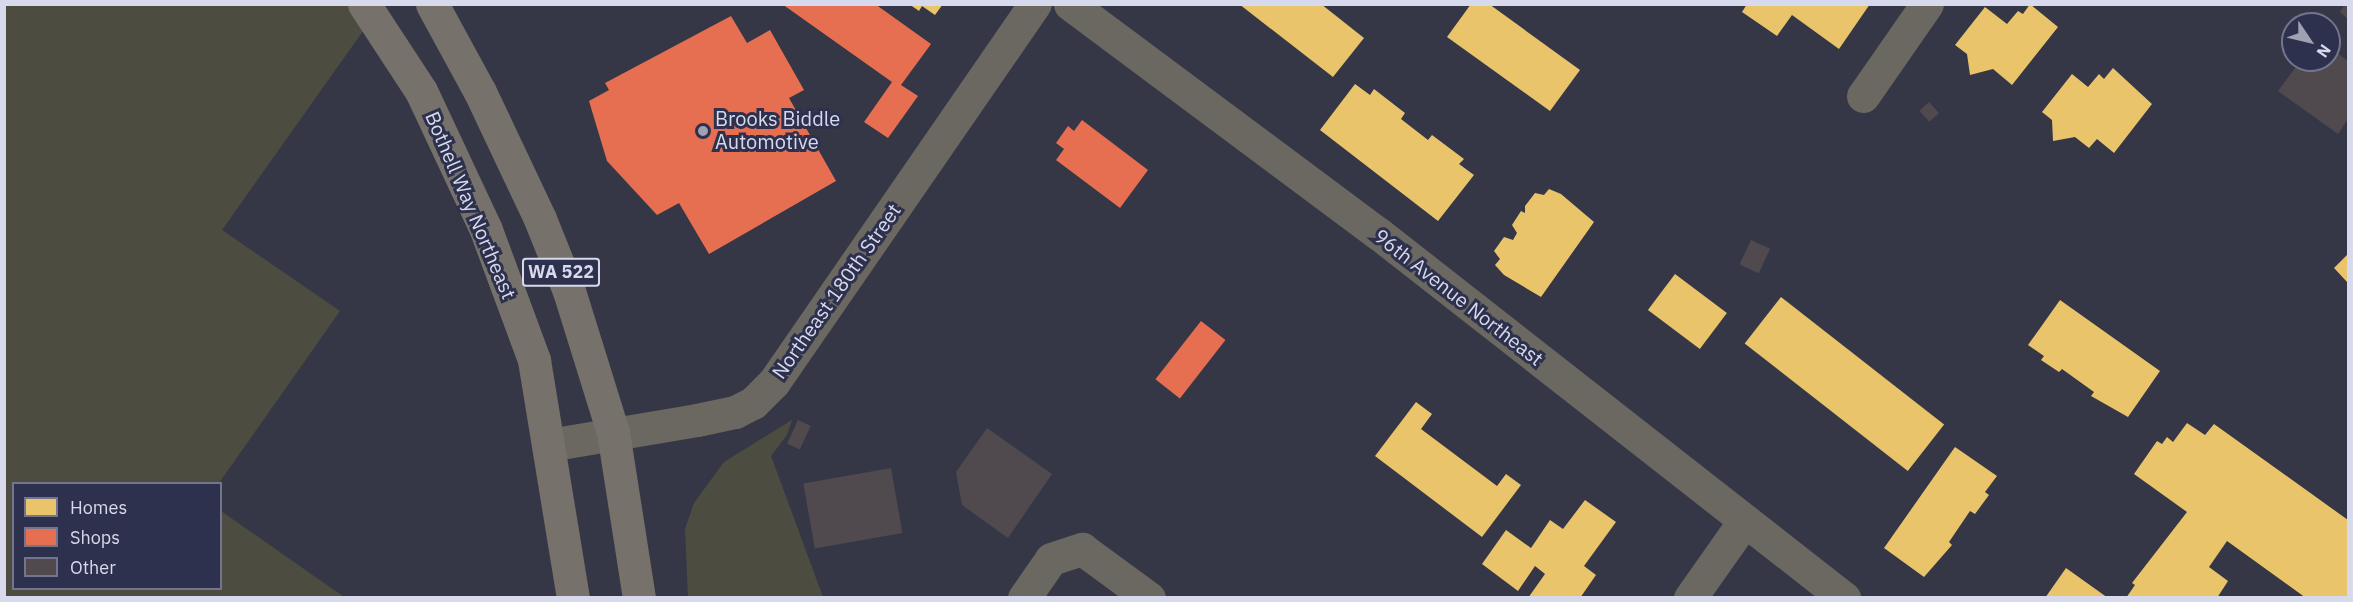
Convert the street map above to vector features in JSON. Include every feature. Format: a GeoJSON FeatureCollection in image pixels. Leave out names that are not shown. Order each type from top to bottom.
{"type":"FeatureCollection","features":[{"type":"Feature","properties":{"kind":"main road","name":"Bothell Way Northeast"},"geometry":{"type":"LineString","coordinates":[[364,4],[421,91],[486,230],[534,360],[573,597]]}},
{"type":"Feature","properties":{"kind":"main road","name":"WA 522"},"geometry":{"type":"LineString","coordinates":[[432,4],[480,92],[540,219],[569,291],[613,432],[639,597]]}},
{"type":"Feature","properties":{"kind":"street","name":"Northeast 180th Street"},"geometry":{"type":"LineString","coordinates":[[549,445],[735,412],[753,403],[774,382],[1035,4]]}},
{"type":"Feature","properties":{"kind":"street","name":"96th Avenue Northeast"},"geometry":{"type":"LineString","coordinates":[[1070,4],[1379,234],[1844,597]]}},
{"type":"Feature","properties":{"kind":"street"},"geometry":{"type":"LineString","coordinates":[[1863,96],[1927,4]]}},
{"type":"Feature","properties":{"kind":"street"},"geometry":{"type":"LineString","coordinates":[[1690,597],[1745,520]]}},
{"type":"Feature","properties":{"kind":"street"},"geometry":{"type":"LineString","coordinates":[[1024,597],[1051,559],[1082,549],[1149,597]]}},
{"type":"Feature","properties":{"kind":"green space"},"geometry":{"type":"Polygon","coordinates":[[[364,4],[373,17],[222,230],[340,311],[220,482],[12,482],[12,590],[222,590],[222,512],[344,597],[5,597],[4,5],[364,4]]]}},
{"type":"Feature","properties":{"kind":"green space"},"geometry":{"type":"Polygon","coordinates":[[[792,420],[787,435],[771,456],[823,597],[688,597],[685,529],[694,503],[724,462],[792,420]]]}},
{"type":"Feature","properties":{"kind":"building: Homes"},"geometry":{"type":"Polygon","coordinates":[[[909,4],[943,4],[935,15],[922,6],[919,11],[909,4]]]}},
{"type":"Feature","properties":{"kind":"building: Homes"},"geometry":{"type":"Polygon","coordinates":[[[1239,4],[1321,4],[1364,38],[1333,77],[1239,4]]]}},
{"type":"Feature","properties":{"kind":"building: Homes"},"geometry":{"type":"Polygon","coordinates":[[[1471,4],[1489,4],[1580,70],[1550,111],[1447,37],[1471,4]]]}},
{"type":"Feature","properties":{"kind":"building: Homes"},"geometry":{"type":"Polygon","coordinates":[[[1747,4],[1870,4],[1839,49],[1792,15],[1777,36],[1742,12],[1747,4]]]}},
{"type":"Feature","properties":{"kind":"building: Homes"},"geometry":{"type":"Polygon","coordinates":[[[2030,4],[2058,27],[2012,85],[1993,69],[1970,75],[1967,54],[1955,45],[1985,7],[2007,24],[2018,11],[2023,14],[2030,4]]]}},
{"type":"Feature","properties":{"kind":"building: Homes"},"geometry":{"type":"Polygon","coordinates":[[[2113,68],[2152,104],[2114,153],[2097,139],[2089,148],[2075,137],[2053,141],[2052,120],[2042,112],[2072,74],[2088,87],[2099,74],[2104,79],[2113,68]]]}},
{"type":"Feature","properties":{"kind":"building: Homes"},"geometry":{"type":"Polygon","coordinates":[[[1355,84],[1370,95],[1374,89],[1405,113],[1401,119],[1428,140],[1432,135],[1464,159],[1459,164],[1474,175],[1438,221],[1320,130],[1355,84]]]}},
{"type":"Feature","properties":{"kind":"building: Homes"},"geometry":{"type":"Polygon","coordinates":[[[1549,189],[1561,194],[1594,222],[1541,297],[1504,275],[1495,265],[1500,259],[1494,251],[1504,237],[1513,240],[1517,233],[1512,225],[1521,211],[1525,213],[1525,206],[1535,193],[1544,195],[1549,189]]]}},
{"type":"Feature","properties":{"kind":"building: Homes"},"geometry":{"type":"Polygon","coordinates":[[[2348,254],[2348,283],[2334,268],[2348,254]]]}},
{"type":"Feature","properties":{"kind":"building: Homes"},"geometry":{"type":"Polygon","coordinates":[[[1675,274],[1727,313],[1700,349],[1648,310],[1675,274]]]}},
{"type":"Feature","properties":{"kind":"building: Homes"},"geometry":{"type":"Polygon","coordinates":[[[1781,297],[1944,424],[1908,471],[1745,343],[1781,297]]]}},
{"type":"Feature","properties":{"kind":"building: Homes"},"geometry":{"type":"Polygon","coordinates":[[[2060,300],[2160,371],[2128,417],[2091,396],[2094,392],[2062,369],[2059,372],[2041,360],[2044,356],[2028,345],[2060,300]]]}},
{"type":"Feature","properties":{"kind":"building: Homes"},"geometry":{"type":"Polygon","coordinates":[[[1416,402],[1432,414],[1421,429],[1497,486],[1506,474],[1521,485],[1482,537],[1375,456],[1416,402]]]}},
{"type":"Feature","properties":{"kind":"building: Homes"},"geometry":{"type":"Polygon","coordinates":[[[2187,423],[2205,435],[2214,424],[2348,520],[2348,598],[2306,598],[2227,541],[2209,567],[2228,581],[2217,598],[2126,598],[2135,585],[2132,583],[2187,512],[2134,474],[2157,441],[2162,444],[2167,437],[2173,442],[2187,423]]]}},
{"type":"Feature","properties":{"kind":"building: Homes"},"geometry":{"type":"Polygon","coordinates":[[[1955,447],[1997,476],[1985,492],[1989,495],[1975,514],[1970,511],[1949,542],[1952,545],[1924,577],[1884,548],[1955,447]]]}},
{"type":"Feature","properties":{"kind":"building: Homes"},"geometry":{"type":"Polygon","coordinates":[[[1585,500],[1616,522],[1584,566],[1596,575],[1580,598],[1528,598],[1545,574],[1535,566],[1518,591],[1482,564],[1506,530],[1531,548],[1550,520],[1563,529],[1585,500]]]}},
{"type":"Feature","properties":{"kind":"building: Homes"},"geometry":{"type":"Polygon","coordinates":[[[2066,568],[2108,598],[2045,598],[2066,568]]]}},
{"type":"Feature","properties":{"kind":"building: Shops"},"geometry":{"type":"Polygon","coordinates":[[[782,4],[875,4],[931,44],[901,85],[918,96],[888,138],[864,122],[892,82],[782,4]]]}},
{"type":"Feature","properties":{"kind":"building: Shops","name":"Brooks Biddle Automotive"},"geometry":{"type":"Polygon","coordinates":[[[731,16],[747,43],[770,30],[804,90],[789,98],[836,181],[709,254],[679,203],[657,215],[607,161],[589,101],[609,90],[605,83],[731,16]]]}},
{"type":"Feature","properties":{"kind":"building: Shops"},"geometry":{"type":"Polygon","coordinates":[[[1082,120],[1148,170],[1120,208],[1056,160],[1064,149],[1056,143],[1068,126],[1074,131],[1082,120]]]}},
{"type":"Feature","properties":{"kind":"building: Shops"},"geometry":{"type":"Polygon","coordinates":[[[1201,321],[1225,340],[1180,398],[1155,379],[1201,321]]]}},
{"type":"Feature","properties":{"kind":"building: Other"},"geometry":{"type":"Polygon","coordinates":[[[2345,4],[2348,4],[2348,19],[2340,12],[2345,4]]]}},
{"type":"Feature","properties":{"kind":"building: Other"},"geometry":{"type":"Polygon","coordinates":[[[2341,56],[2348,61],[2348,119],[2338,134],[2278,91],[2292,72],[2341,72],[2341,56]]]}},
{"type":"Feature","properties":{"kind":"building: Other"},"geometry":{"type":"Polygon","coordinates":[[[1929,102],[1939,113],[1929,122],[1919,111],[1929,102]]]}},
{"type":"Feature","properties":{"kind":"building: Other"},"geometry":{"type":"Polygon","coordinates":[[[1751,240],[1770,249],[1759,273],[1740,264],[1751,240]]]}},
{"type":"Feature","properties":{"kind":"building: Other"},"geometry":{"type":"Polygon","coordinates":[[[798,420],[811,426],[800,449],[787,444],[798,420]]]}},
{"type":"Feature","properties":{"kind":"building: Other"},"geometry":{"type":"Polygon","coordinates":[[[987,428],[1052,474],[1008,538],[962,505],[956,472],[987,428]]]}},
{"type":"Feature","properties":{"kind":"building: Other"},"geometry":{"type":"Polygon","coordinates":[[[891,468],[902,533],[815,548],[803,483],[891,468]]]}},
{"type":"Feature","properties":{"kind":"place","name":"Brooks Biddle Automotive"},"geometry":{"type":"Point","coordinates":[703,131]}}]}
